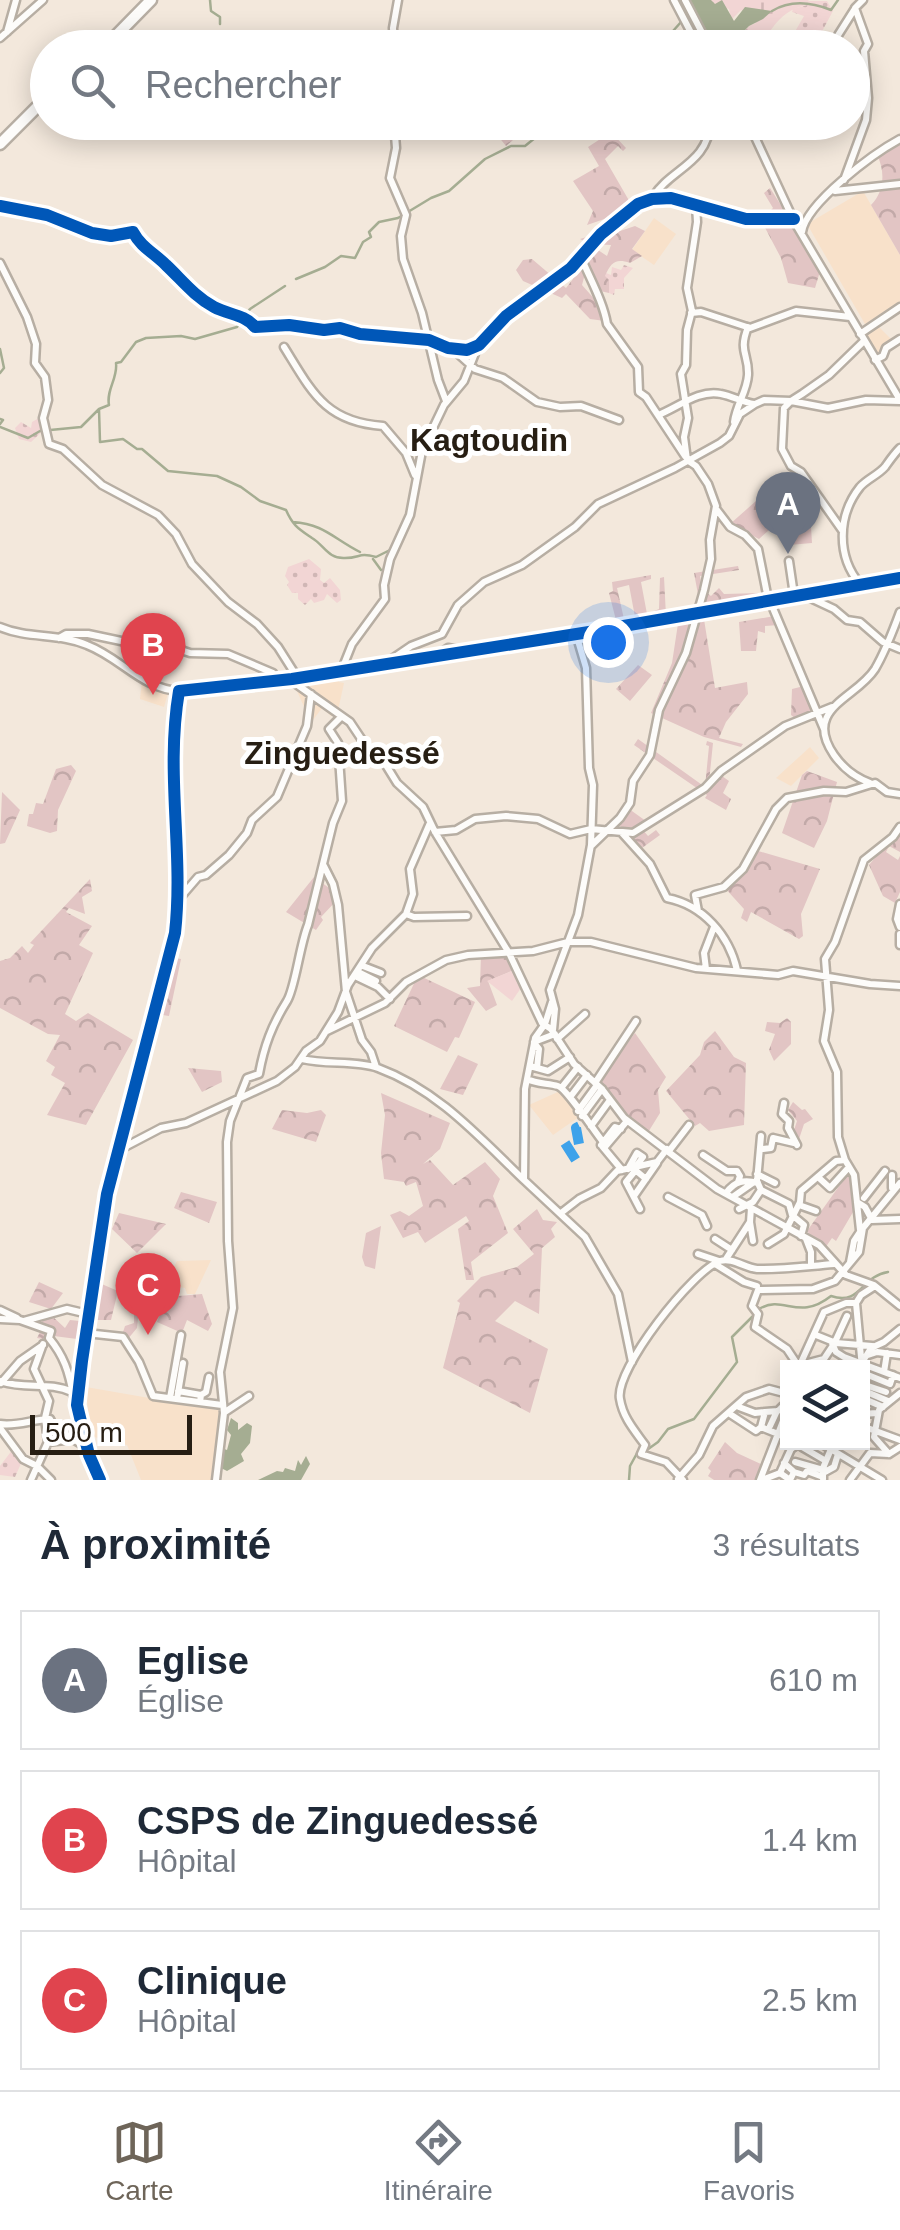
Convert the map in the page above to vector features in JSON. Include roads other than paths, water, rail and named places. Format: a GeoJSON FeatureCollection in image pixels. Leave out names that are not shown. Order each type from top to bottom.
{"type":"FeatureCollection","features":[{"type":"Feature","properties":{"kind":"highway"},"geometry":{"type":"LineString","coordinates":[[114,30],[143,0]]}},
{"type":"Feature","properties":{"kind":"highway"},"geometry":{"type":"LineString","coordinates":[[122,30],[151,0]]}},
{"type":"Feature","properties":{"kind":"highway"},"geometry":{"type":"LineString","coordinates":[[0,144],[30,114]]}},
{"type":"Feature","properties":{"kind":"highway"},"geometry":{"type":"LineString","coordinates":[[0,152],[30,122]]}},
{"type":"Feature","properties":{"kind":"street"},"geometry":{"type":"LineString","coordinates":[[6,32],[16,0]]}},
{"type":"Feature","properties":{"kind":"street"},"geometry":{"type":"LineString","coordinates":[[6,32],[43,0]]}},
{"type":"Feature","properties":{"kind":"street"},"geometry":{"type":"LineString","coordinates":[[392,30],[398,0]]}},
{"type":"Feature","properties":{"kind":"street"},"geometry":{"type":"LineString","coordinates":[[685,0],[701,30]]}},
{"type":"Feature","properties":{"kind":"street"},"geometry":{"type":"LineString","coordinates":[[841,30],[863,0]]}},
{"type":"Feature","properties":{"kind":"street"},"geometry":{"type":"LineString","coordinates":[[677,6],[689,30]]}},
{"type":"Feature","properties":{"kind":"street"},"geometry":{"type":"LineString","coordinates":[[855,8],[863,30]]}},
{"type":"Feature","properties":{"kind":"street"},"geometry":{"type":"LineString","coordinates":[[802,235],[806,218],[821,198],[900,139]]}},
{"type":"Feature","properties":{"kind":"street"},"geometry":{"type":"LineString","coordinates":[[395,140],[390,183],[406,216],[401,236],[404,259],[446,402]]}},
{"type":"Feature","properties":{"kind":"street"},"geometry":{"type":"LineString","coordinates":[[652,198],[696,158],[707,140]]}},
{"type":"Feature","properties":{"kind":"street"},"geometry":{"type":"LineString","coordinates":[[757,140],[802,235],[900,400]]}},
{"type":"Feature","properties":{"kind":"street"},"geometry":{"type":"LineString","coordinates":[[844,180],[857,140]]}},
{"type":"Feature","properties":{"kind":"street"},"geometry":{"type":"LineString","coordinates":[[833,191],[900,184]]}},
{"type":"Feature","properties":{"kind":"street"},"geometry":{"type":"LineString","coordinates":[[342,670],[352,644],[385,599],[392,549],[410,515],[422,451],[446,402],[464,381],[479,345],[504,317],[571,268],[611,225],[652,198],[678,198],[746,219],[794,218]]}},
{"type":"Feature","properties":{"kind":"street"},"geometry":{"type":"LineString","coordinates":[[686,458],[687,400],[682,374],[686,365],[686,330],[692,312],[687,288],[696,205]]}},
{"type":"Feature","properties":{"kind":"street"},"geometry":{"type":"LineString","coordinates":[[0,206],[42,214],[56,224],[108,236],[132,232],[196,296],[219,310],[248,319],[255,327],[340,328],[356,334],[429,340],[454,350],[469,364],[503,378],[540,403],[582,406],[619,420]]}},
{"type":"Feature","properties":{"kind":"street"},"geometry":{"type":"LineString","coordinates":[[581,257],[595,282],[607,324],[638,366],[639,392],[699,470],[730,527],[758,549],[769,600],[829,748],[841,764],[871,784],[900,794]]}},
{"type":"Feature","properties":{"kind":"street"},"geometry":{"type":"LineString","coordinates":[[0,263],[36,344],[35,364],[45,378],[48,400],[43,418],[49,444],[63,450],[102,485],[169,525],[192,564],[278,648],[293,678],[322,705],[350,722],[397,783],[423,807],[510,953],[526,982],[534,1008],[578,1067],[627,1121],[695,1173],[824,1248],[843,1272],[876,1286],[900,1306]]}},
{"type":"Feature","properties":{"kind":"street"},"geometry":{"type":"LineString","coordinates":[[842,530],[804,475],[790,466],[782,449],[784,408],[824,380],[862,338],[900,306]]}},
{"type":"Feature","properties":{"kind":"street"},"geometry":{"type":"LineString","coordinates":[[692,312],[748,327],[801,310],[850,318]]}},
{"type":"Feature","properties":{"kind":"street"},"geometry":{"type":"LineString","coordinates":[[733,428],[747,381],[748,366],[742,351],[748,327]]}},
{"type":"Feature","properties":{"kind":"street"},"geometry":{"type":"LineString","coordinates":[[875,360],[900,338]]}},
{"type":"Feature","properties":{"kind":"street"},"geometry":{"type":"LineString","coordinates":[[454,350],[479,345]]}},
{"type":"Feature","properties":{"kind":"street"},"geometry":{"type":"LineString","coordinates":[[284,347],[304,382],[321,400],[353,422],[383,426],[406,453],[416,476]]}},
{"type":"Feature","properties":{"kind":"street"},"geometry":{"type":"LineString","coordinates":[[658,415],[687,400],[716,394],[755,404]]}},
{"type":"Feature","properties":{"kind":"street"},"geometry":{"type":"LineString","coordinates":[[388,662],[411,646],[442,634],[458,605],[484,582],[522,565],[598,504],[720,443],[740,414],[755,404],[764,400],[791,401],[828,408],[866,400],[900,400]]}},
{"type":"Feature","properties":{"kind":"street"},"geometry":{"type":"LineString","coordinates":[[861,585],[850,572],[844,555],[842,530],[858,490],[900,448]]}},
{"type":"Feature","properties":{"kind":"street"},"geometry":{"type":"LineString","coordinates":[[591,846],[630,803],[633,780],[650,754],[660,710],[683,659],[711,559],[715,505]]}},
{"type":"Feature","properties":{"kind":"street"},"geometry":{"type":"LineString","coordinates":[[788,560],[797,595]]}},
{"type":"Feature","properties":{"kind":"street"},"geometry":{"type":"LineString","coordinates":[[0,628],[59,638],[98,650],[155,688],[179,690],[422,658],[448,648],[464,651],[576,634],[900,578]]}},
{"type":"Feature","properties":{"kind":"street"},"geometry":{"type":"LineString","coordinates":[[797,595],[834,609],[846,620],[860,622],[900,649]]}},
{"type":"Feature","properties":{"kind":"street"},"geometry":{"type":"LineString","coordinates":[[435,832],[447,832],[472,819],[492,816],[538,819],[570,834],[590,829],[631,833],[640,829],[701,791],[720,770],[768,737],[816,711],[832,707],[870,675],[900,612]]}},
{"type":"Feature","properties":{"kind":"street"},"geometry":{"type":"LineString","coordinates":[[59,638],[66,634],[96,634],[140,645],[157,642],[190,653],[228,654],[273,672],[275,678]]}},
{"type":"Feature","properties":{"kind":"street"},"geometry":{"type":"LineString","coordinates":[[555,1035],[550,990],[578,915],[591,846],[593,786],[586,668],[576,634]]}},
{"type":"Feature","properties":{"kind":"street"},"geometry":{"type":"LineString","coordinates":[[399,654],[422,658]]}},
{"type":"Feature","properties":{"kind":"street"},"geometry":{"type":"LineString","coordinates":[[75,1395],[107,1194],[170,957],[178,900],[172,753],[179,690]]}},
{"type":"Feature","properties":{"kind":"street"},"geometry":{"type":"LineString","coordinates":[[178,900],[198,877],[229,855],[252,820],[277,797],[309,718],[311,694]]}},
{"type":"Feature","properties":{"kind":"street"},"geometry":{"type":"LineString","coordinates":[[309,718],[322,705]]}},
{"type":"Feature","properties":{"kind":"street"},"geometry":{"type":"LineString","coordinates":[[824,728],[832,707]]}},
{"type":"Feature","properties":{"kind":"street"},"geometry":{"type":"LineString","coordinates":[[216,1480],[222,1405],[220,1372],[233,1308],[228,1241],[230,1120],[247,1078],[258,1074],[265,1039],[274,1031],[281,1008],[289,999],[300,940],[342,801],[338,743],[329,729],[341,717]]}},
{"type":"Feature","properties":{"kind":"street"},"geometry":{"type":"LineString","coordinates":[[698,911],[695,895],[724,886],[743,868],[776,809],[787,798],[824,791],[846,792],[871,784]]}},
{"type":"Feature","properties":{"kind":"street"},"geometry":{"type":"LineString","coordinates":[[119,1150],[280,1078],[317,1044],[328,1031],[372,948],[406,914],[414,894],[410,868],[430,822]]}},
{"type":"Feature","properties":{"kind":"street"},"geometry":{"type":"LineString","coordinates":[[795,1360],[755,1327],[758,1314],[752,1306],[760,1288],[820,1288],[835,1281],[859,1252],[864,1223],[855,1178],[847,1164],[836,1119],[837,1072],[824,1041],[828,1026],[825,959],[836,942],[864,860],[893,838],[900,827]]}},
{"type":"Feature","properties":{"kind":"street"},"geometry":{"type":"LineString","coordinates":[[620,831],[650,864],[667,898],[690,905],[727,940],[737,970]]}},
{"type":"Feature","properties":{"kind":"street"},"geometry":{"type":"LineString","coordinates":[[324,866],[337,900],[346,992],[376,1067]]}},
{"type":"Feature","properties":{"kind":"street"},"geometry":{"type":"LineString","coordinates":[[900,905],[900,926]]}},
{"type":"Feature","properties":{"kind":"street"},"geometry":{"type":"LineString","coordinates":[[406,914],[467,916]]}},
{"type":"Feature","properties":{"kind":"street"},"geometry":{"type":"LineString","coordinates":[[706,969],[704,953],[714,927]]}},
{"type":"Feature","properties":{"kind":"street"},"geometry":{"type":"LineString","coordinates":[[900,934],[900,945]]}},
{"type":"Feature","properties":{"kind":"street"},"geometry":{"type":"LineString","coordinates":[[328,1031],[390,999],[406,982],[446,960],[568,942],[590,942],[706,969],[782,975],[789,971],[900,986]]}},
{"type":"Feature","properties":{"kind":"street"},"geometry":{"type":"LineString","coordinates":[[359,971],[378,977]]}},
{"type":"Feature","properties":{"kind":"street"},"geometry":{"type":"LineString","coordinates":[[359,971],[390,999]]}},
{"type":"Feature","properties":{"kind":"street"},"geometry":{"type":"LineString","coordinates":[[524,1180],[527,1079],[533,1067],[534,1042],[552,1002]]}},
{"type":"Feature","properties":{"kind":"street"},"geometry":{"type":"LineString","coordinates":[[534,1042],[555,1035],[585,1014]]}},
{"type":"Feature","properties":{"kind":"street"},"geometry":{"type":"LineString","coordinates":[[580,1114],[636,1022]]}},
{"type":"Feature","properties":{"kind":"street"},"geometry":{"type":"LineString","coordinates":[[545,1084],[548,1071],[570,1057]]}},
{"type":"Feature","properties":{"kind":"street"},"geometry":{"type":"LineString","coordinates":[[302,1059],[376,1067],[437,1098],[582,1232],[616,1290],[632,1362]]}},
{"type":"Feature","properties":{"kind":"street"},"geometry":{"type":"LineString","coordinates":[[533,1067],[548,1071]]}},
{"type":"Feature","properties":{"kind":"street"},"geometry":{"type":"LineString","coordinates":[[562,1088],[578,1067]]}},
{"type":"Feature","properties":{"kind":"street"},"geometry":{"type":"LineString","coordinates":[[571,1096],[586,1075]]}},
{"type":"Feature","properties":{"kind":"street"},"geometry":{"type":"LineString","coordinates":[[527,1079],[562,1088],[602,1145],[646,1179]]}},
{"type":"Feature","properties":{"kind":"street"},"geometry":{"type":"LineString","coordinates":[[591,1126],[610,1100]]}},
{"type":"Feature","properties":{"kind":"street"},"geometry":{"type":"LineString","coordinates":[[761,1149],[771,1148],[773,1138],[796,1144],[789,1121],[782,1114],[784,1104]]}},
{"type":"Feature","properties":{"kind":"street"},"geometry":{"type":"LineString","coordinates":[[602,1145],[627,1121]]}},
{"type":"Feature","properties":{"kind":"street"},"geometry":{"type":"LineString","coordinates":[[634,1196],[656,1162],[689,1125]]}},
{"type":"Feature","properties":{"kind":"street"},"geometry":{"type":"LineString","coordinates":[[754,1242],[750,1207],[758,1182],[761,1136]]}},
{"type":"Feature","properties":{"kind":"street"},"geometry":{"type":"LineString","coordinates":[[703,1155],[740,1176],[729,1195]]}},
{"type":"Feature","properties":{"kind":"street"},"geometry":{"type":"LineString","coordinates":[[768,1244],[782,1236],[799,1205],[800,1191],[836,1161],[847,1164]]}},
{"type":"Feature","properties":{"kind":"street"},"geometry":{"type":"LineString","coordinates":[[561,1214],[579,1198],[630,1170],[656,1162]]}},
{"type":"Feature","properties":{"kind":"street"},"geometry":{"type":"LineString","coordinates":[[818,1177],[830,1188],[847,1164]]}},
{"type":"Feature","properties":{"kind":"street"},"geometry":{"type":"LineString","coordinates":[[630,1170],[626,1182],[640,1210]]}},
{"type":"Feature","properties":{"kind":"street"},"geometry":{"type":"LineString","coordinates":[[860,1200],[889,1173],[892,1190]]}},
{"type":"Feature","properties":{"kind":"street"},"geometry":{"type":"LineString","coordinates":[[738,1182],[746,1179],[775,1183]]}},
{"type":"Feature","properties":{"kind":"street"},"geometry":{"type":"LineString","coordinates":[[729,1195],[758,1182]]}},
{"type":"Feature","properties":{"kind":"street"},"geometry":{"type":"LineString","coordinates":[[758,1182],[788,1203],[792,1215],[804,1225],[803,1237],[812,1254],[811,1266]]}},
{"type":"Feature","properties":{"kind":"street"},"geometry":{"type":"LineString","coordinates":[[864,1223],[900,1183]]}},
{"type":"Feature","properties":{"kind":"street"},"geometry":{"type":"LineString","coordinates":[[668,1197],[702,1215],[707,1226]]}},
{"type":"Feature","properties":{"kind":"street"},"geometry":{"type":"LineString","coordinates":[[860,1200],[878,1208]]}},
{"type":"Feature","properties":{"kind":"street"},"geometry":{"type":"LineString","coordinates":[[799,1205],[816,1211]]}},
{"type":"Feature","properties":{"kind":"street"},"geometry":{"type":"LineString","coordinates":[[739,1209],[750,1207]]}},
{"type":"Feature","properties":{"kind":"street"},"geometry":{"type":"LineString","coordinates":[[864,1223],[899,1221]]}},
{"type":"Feature","properties":{"kind":"street"},"geometry":{"type":"LineString","coordinates":[[750,1222],[732,1250],[672,1302],[632,1362],[622,1381],[620,1400],[631,1430],[645,1446],[641,1452],[644,1456],[662,1460],[680,1479],[699,1455],[713,1426],[749,1395],[780,1392]]}},
{"type":"Feature","properties":{"kind":"street"},"geometry":{"type":"LineString","coordinates":[[715,1239],[732,1250]]}},
{"type":"Feature","properties":{"kind":"street"},"geometry":{"type":"LineString","coordinates":[[698,1254],[760,1269],[835,1264]]}},
{"type":"Feature","properties":{"kind":"street"},"geometry":{"type":"LineString","coordinates":[[720,1262],[757,1286]]}},
{"type":"Feature","properties":{"kind":"street"},"geometry":{"type":"LineString","coordinates":[[756,1295],[760,1269]]}},
{"type":"Feature","properties":{"kind":"street"},"geometry":{"type":"LineString","coordinates":[[864,1360],[856,1303],[860,1295],[876,1286]]}},
{"type":"Feature","properties":{"kind":"street"},"geometry":{"type":"LineString","coordinates":[[804,1360],[824,1312],[856,1303]]}},
{"type":"Feature","properties":{"kind":"street"},"geometry":{"type":"LineString","coordinates":[[835,1306],[847,1316],[859,1319]]}},
{"type":"Feature","properties":{"kind":"street"},"geometry":{"type":"LineString","coordinates":[[0,1319],[22,1320],[67,1309],[88,1314]]}},
{"type":"Feature","properties":{"kind":"street"},"geometry":{"type":"LineString","coordinates":[[0,1310],[51,1332],[34,1370],[48,1401],[48,1442],[31,1480]]}},
{"type":"Feature","properties":{"kind":"street"},"geometry":{"type":"LineString","coordinates":[[821,1360],[835,1345],[847,1316]]}},
{"type":"Feature","properties":{"kind":"street"},"geometry":{"type":"LineString","coordinates":[[867,1360],[900,1329]]}},
{"type":"Feature","properties":{"kind":"street"},"geometry":{"type":"LineString","coordinates":[[86,1334],[123,1337],[153,1395],[202,1397],[222,1405],[249,1396]]}},
{"type":"Feature","properties":{"kind":"street"},"geometry":{"type":"LineString","coordinates":[[175,1396],[181,1335]]}},
{"type":"Feature","properties":{"kind":"street"},"geometry":{"type":"LineString","coordinates":[[816,1335],[859,1360]]}},
{"type":"Feature","properties":{"kind":"street"},"geometry":{"type":"LineString","coordinates":[[46,1341],[1,1382],[18,1387],[62,1388],[75,1395]]}},
{"type":"Feature","properties":{"kind":"street"},"geometry":{"type":"LineString","coordinates":[[46,1341],[64,1359],[87,1448],[100,1480]]}},
{"type":"Feature","properties":{"kind":"street"},"geometry":{"type":"LineString","coordinates":[[835,1345],[861,1343]]}},
{"type":"Feature","properties":{"kind":"street"},"geometry":{"type":"LineString","coordinates":[[861,1343],[864,1360]]}},
{"type":"Feature","properties":{"kind":"street"},"geometry":{"type":"LineString","coordinates":[[884,1372],[887,1353]]}},
{"type":"Feature","properties":{"kind":"street"},"geometry":{"type":"LineString","coordinates":[[870,1360],[887,1353],[900,1355]]}},
{"type":"Feature","properties":{"kind":"street"},"geometry":{"type":"LineString","coordinates":[[175,1396],[183,1363]]}},
{"type":"Feature","properties":{"kind":"street"},"geometry":{"type":"LineString","coordinates":[[870,1366],[897,1377],[885,1391]]}},
{"type":"Feature","properties":{"kind":"street"},"geometry":{"type":"LineString","coordinates":[[870,1371],[891,1403],[874,1437],[888,1454]]}},
{"type":"Feature","properties":{"kind":"street"},"geometry":{"type":"LineString","coordinates":[[202,1397],[208,1377]]}},
{"type":"Feature","properties":{"kind":"street"},"geometry":{"type":"LineString","coordinates":[[870,1388],[885,1391]]}},
{"type":"Feature","properties":{"kind":"street"},"geometry":{"type":"LineString","coordinates":[[765,1426],[765,1412],[773,1390]]}},
{"type":"Feature","properties":{"kind":"street"},"geometry":{"type":"LineString","coordinates":[[728,1414],[756,1432],[782,1406],[788,1408],[761,1480]]}},
{"type":"Feature","properties":{"kind":"street"},"geometry":{"type":"LineString","coordinates":[[740,1407],[755,1413],[776,1411]]}},
{"type":"Feature","properties":{"kind":"street"},"geometry":{"type":"LineString","coordinates":[[51,1480],[12,1449],[0,1427],[50,1418],[54,1427],[87,1448]]}},
{"type":"Feature","properties":{"kind":"street"},"geometry":{"type":"LineString","coordinates":[[765,1426],[779,1431]]}},
{"type":"Feature","properties":{"kind":"street"},"geometry":{"type":"LineString","coordinates":[[850,1480],[872,1453],[888,1454],[900,1443],[870,1429]]}},
{"type":"Feature","properties":{"kind":"street"},"geometry":{"type":"LineString","coordinates":[[48,1442],[74,1439]]}},
{"type":"Feature","properties":{"kind":"street"},"geometry":{"type":"LineString","coordinates":[[768,1461],[789,1450]]}},
{"type":"Feature","properties":{"kind":"street"},"geometry":{"type":"LineString","coordinates":[[780,1473],[790,1480],[797,1450]]}},
{"type":"Feature","properties":{"kind":"street"},"geometry":{"type":"LineString","coordinates":[[803,1450],[823,1472]]}},
{"type":"Feature","properties":{"kind":"street"},"geometry":{"type":"LineString","coordinates":[[791,1467],[805,1475],[823,1472],[834,1467],[834,1450]]}},
{"type":"Feature","properties":{"kind":"street"},"geometry":{"type":"LineString","coordinates":[[837,1450],[882,1480]]}},
{"type":"Feature","properties":{"kind":"street"},"geometry":{"type":"LineString","coordinates":[[761,1480],[791,1467]]}},
{"type":"Feature","properties":{"kind":"waterway"},"geometry":{"type":"LineString","coordinates":[[210,0],[211,11],[220,17],[220,24]]}},
{"type":"Feature","properties":{"kind":"waterway"},"geometry":{"type":"LineString","coordinates":[[772,11],[801,3],[831,10],[838,0]]}},
{"type":"Feature","properties":{"kind":"waterway"},"geometry":{"type":"LineString","coordinates":[[674,30],[681,22]]}},
{"type":"Feature","properties":{"kind":"waterway"},"geometry":{"type":"LineString","coordinates":[[296,279],[341,256],[355,258],[379,222],[398,218],[449,191],[485,159],[532,140]]}},
{"type":"Feature","properties":{"kind":"waterway"},"geometry":{"type":"LineString","coordinates":[[99,409],[109,405],[116,363],[136,342],[181,336],[195,339],[237,327],[250,309],[285,286]]}},
{"type":"Feature","properties":{"kind":"waterway"},"geometry":{"type":"LineString","coordinates":[[0,349],[4,368],[0,373]]}},
{"type":"Feature","properties":{"kind":"waterway"},"geometry":{"type":"LineString","coordinates":[[0,427],[28,438],[40,431],[81,427],[99,409],[100,442],[123,439],[168,471],[217,476],[241,487],[260,501],[286,510],[297,527],[334,556],[376,557],[392,549]]}},
{"type":"Feature","properties":{"kind":"waterway"},"geometry":{"type":"LineString","coordinates":[[0,419],[0,424]]}},
{"type":"Feature","properties":{"kind":"waterway"},"geometry":{"type":"LineString","coordinates":[[293,522],[321,529],[360,552]]}},
{"type":"Feature","properties":{"kind":"waterway"},"geometry":{"type":"LineString","coordinates":[[373,559],[381,570]]}},
{"type":"Feature","properties":{"kind":"waterway"},"geometry":{"type":"LineString","coordinates":[[759,1309],[776,1304],[809,1307],[831,1296],[849,1297],[888,1272]]}},
{"type":"Feature","properties":{"kind":"waterway"},"geometry":{"type":"LineString","coordinates":[[644,1452],[668,1429],[694,1419],[737,1362],[732,1337],[754,1315]]}},
{"type":"Feature","properties":{"kind":"waterway"},"geometry":{"type":"LineString","coordinates":[[629,1480],[630,1466],[641,1446]]}},
{"type":"Feature","properties":{"kind":"place","name":"Eglise"},"geometry":{"type":"Point","coordinates":[788,554]}},
{"type":"Feature","properties":{"kind":"place","name":"CSPS de Zinguedessé"},"geometry":{"type":"Point","coordinates":[153,695]}},
{"type":"Feature","properties":{"kind":"place","name":"Clinique"},"geometry":{"type":"Point","coordinates":[148,1335]}},
{"type":"Feature","properties":{"kind":"district","name":"Kagtoudin"},"geometry":{"type":"Point","coordinates":[489,440]}},
{"type":"Feature","properties":{"kind":"district","name":"Zinguedessé"},"geometry":{"type":"Point","coordinates":[342,753]}}]}
